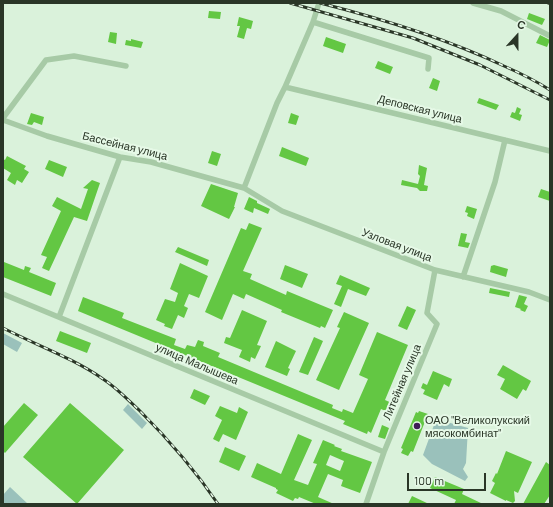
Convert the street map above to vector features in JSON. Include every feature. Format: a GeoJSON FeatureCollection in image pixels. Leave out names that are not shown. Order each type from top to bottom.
{"type":"FeatureCollection","features":[{"type":"Feature","properties":{"kind":"street"},"geometry":{"type":"LineString","coordinates":[[244,188],[277,103],[286,87],[313,22],[319,3]]}},
{"type":"Feature","properties":{"kind":"street"},"geometry":{"type":"LineString","coordinates":[[473,3],[501,11],[550,36]]}},
{"type":"Feature","properties":{"kind":"street"},"geometry":{"type":"LineString","coordinates":[[313,22],[429,58],[428,69]]}},
{"type":"Feature","properties":{"kind":"street"},"geometry":{"type":"LineString","coordinates":[[3,119],[46,60],[74,56],[126,66]]}},
{"type":"Feature","properties":{"kind":"street","name":"Деповская улица"},"geometry":{"type":"LineString","coordinates":[[286,87],[550,152]]}},
{"type":"Feature","properties":{"kind":"street","name":"Бассейная улица"},"geometry":{"type":"LineString","coordinates":[[3,119],[47,136],[120,156],[151,162],[244,188]]}},
{"type":"Feature","properties":{"kind":"street"},"geometry":{"type":"LineString","coordinates":[[463,277],[495,182],[505,140]]}},
{"type":"Feature","properties":{"kind":"street"},"geometry":{"type":"LineString","coordinates":[[58,317],[120,156]]}},
{"type":"Feature","properties":{"kind":"street","name":"Узловая улица"},"geometry":{"type":"LineString","coordinates":[[244,188],[282,211],[435,270],[529,292],[550,300]]}},
{"type":"Feature","properties":{"kind":"street","name":"Литейная улица"},"geometry":{"type":"LineString","coordinates":[[366,504],[384,452],[437,324],[427,313],[435,270]]}},
{"type":"Feature","properties":{"kind":"street","name":"улица Малышева"},"geometry":{"type":"LineString","coordinates":[[3,294],[384,452]]}},
{"type":"Feature","properties":{"kind":"shaded area"},"geometry":{"type":"Polygon","coordinates":[[[3,333],[22,343],[17,352],[3,344],[3,333]]]}},
{"type":"Feature","properties":{"kind":"shaded area"},"geometry":{"type":"Polygon","coordinates":[[[128,404],[147,423],[142,429],[123,410],[128,404]]]}},
{"type":"Feature","properties":{"kind":"shaded area"},"geometry":{"type":"Polygon","coordinates":[[[440,420],[468,428],[466,463],[463,469],[468,477],[465,481],[432,464],[423,455],[434,425],[440,420]]]}},
{"type":"Feature","properties":{"kind":"shaded area"},"geometry":{"type":"Polygon","coordinates":[[[10,487],[28,504],[3,504],[3,495],[10,487]]]}},
{"type":"Feature","properties":{"kind":"building"},"geometry":{"type":"Polygon","coordinates":[[[209,11],[221,12],[220,19],[208,18],[209,11]]]}},
{"type":"Feature","properties":{"kind":"building"},"geometry":{"type":"Polygon","coordinates":[[[529,13],[545,19],[542,25],[527,19],[529,13]]]}},
{"type":"Feature","properties":{"kind":"building"},"geometry":{"type":"Polygon","coordinates":[[[239,17],[253,21],[251,29],[247,28],[244,39],[237,37],[240,26],[237,26],[239,17]]]}},
{"type":"Feature","properties":{"kind":"building"},"geometry":{"type":"Polygon","coordinates":[[[110,32],[117,33],[116,44],[108,42],[110,32]]]}},
{"type":"Feature","properties":{"kind":"building"},"geometry":{"type":"Polygon","coordinates":[[[540,35],[550,40],[547,47],[536,43],[540,35]]]}},
{"type":"Feature","properties":{"kind":"building"},"geometry":{"type":"Polygon","coordinates":[[[326,37],[346,44],[343,53],[323,46],[326,37]]]}},
{"type":"Feature","properties":{"kind":"building"},"geometry":{"type":"Polygon","coordinates":[[[131,39],[143,42],[141,48],[125,45],[126,40],[131,41],[131,39]]]}},
{"type":"Feature","properties":{"kind":"building"},"geometry":{"type":"Polygon","coordinates":[[[378,61],[393,67],[390,74],[375,68],[378,61]]]}},
{"type":"Feature","properties":{"kind":"building"},"geometry":{"type":"Polygon","coordinates":[[[433,78],[440,81],[437,91],[429,88],[433,78]]]}},
{"type":"Feature","properties":{"kind":"building"},"geometry":{"type":"Polygon","coordinates":[[[479,98],[499,105],[496,110],[477,103],[479,98]]]}},
{"type":"Feature","properties":{"kind":"building"},"geometry":{"type":"Polygon","coordinates":[[[517,107],[521,109],[519,114],[522,115],[520,121],[510,117],[512,112],[515,113],[517,107]]]}},
{"type":"Feature","properties":{"kind":"building"},"geometry":{"type":"Polygon","coordinates":[[[31,113],[44,117],[42,125],[34,122],[32,125],[27,124],[31,113]]]}},
{"type":"Feature","properties":{"kind":"building"},"geometry":{"type":"Polygon","coordinates":[[[291,113],[299,116],[296,125],[288,123],[291,113]]]}},
{"type":"Feature","properties":{"kind":"building"},"geometry":{"type":"Polygon","coordinates":[[[282,147],[309,158],[306,166],[279,156],[282,147]]]}},
{"type":"Feature","properties":{"kind":"building"},"geometry":{"type":"Polygon","coordinates":[[[212,151],[221,154],[217,166],[208,163],[212,151]]]}},
{"type":"Feature","properties":{"kind":"building"},"geometry":{"type":"Polygon","coordinates":[[[7,156],[26,166],[24,169],[29,172],[22,183],[17,180],[15,185],[7,180],[11,173],[3,168],[3,159],[5,160],[7,156]]]}},
{"type":"Feature","properties":{"kind":"building"},"geometry":{"type":"Polygon","coordinates":[[[49,160],[67,167],[63,177],[45,169],[49,160]]]}},
{"type":"Feature","properties":{"kind":"building"},"geometry":{"type":"Polygon","coordinates":[[[419,165],[427,168],[424,185],[428,186],[427,191],[420,191],[417,188],[401,185],[402,180],[418,184],[420,176],[418,174],[419,165]]]}},
{"type":"Feature","properties":{"kind":"building"},"geometry":{"type":"Polygon","coordinates":[[[92,180],[100,183],[87,221],[74,217],[49,271],[42,268],[47,257],[41,255],[61,211],[52,206],[57,197],[81,209],[88,189],[83,188],[92,180]]]}},
{"type":"Feature","properties":{"kind":"building"},"geometry":{"type":"Polygon","coordinates":[[[211,184],[238,193],[235,207],[229,219],[201,206],[211,184]]]}},
{"type":"Feature","properties":{"kind":"building"},"geometry":{"type":"Polygon","coordinates":[[[541,189],[550,192],[550,201],[538,197],[541,189]]]}},
{"type":"Feature","properties":{"kind":"building"},"geometry":{"type":"Polygon","coordinates":[[[249,197],[257,201],[257,203],[270,209],[268,214],[254,208],[253,213],[244,209],[249,197]]]}},
{"type":"Feature","properties":{"kind":"building"},"geometry":{"type":"Polygon","coordinates":[[[467,206],[477,209],[474,219],[467,216],[468,213],[465,212],[467,206]]]}},
{"type":"Feature","properties":{"kind":"building"},"geometry":{"type":"Polygon","coordinates":[[[249,223],[262,228],[243,271],[252,274],[250,279],[286,295],[287,291],[333,310],[325,328],[321,326],[320,328],[281,312],[282,310],[246,294],[244,299],[233,294],[222,320],[205,312],[241,228],[246,230],[249,223]]]}},
{"type":"Feature","properties":{"kind":"building"},"geometry":{"type":"Polygon","coordinates":[[[461,233],[467,234],[465,242],[470,243],[468,248],[458,246],[461,233]]]}},
{"type":"Feature","properties":{"kind":"building"},"geometry":{"type":"Polygon","coordinates":[[[178,247],[209,260],[207,266],[175,252],[178,247]]]}},
{"type":"Feature","properties":{"kind":"building"},"geometry":{"type":"Polygon","coordinates":[[[4,262],[24,270],[25,266],[31,268],[29,272],[56,283],[51,296],[3,277],[4,262]]]}},
{"type":"Feature","properties":{"kind":"building"},"geometry":{"type":"Polygon","coordinates":[[[180,263],[208,276],[199,298],[189,294],[184,306],[188,308],[184,318],[178,315],[172,329],[164,326],[165,324],[156,320],[165,299],[175,302],[178,293],[170,289],[180,263]]]}},
{"type":"Feature","properties":{"kind":"building"},"geometry":{"type":"Polygon","coordinates":[[[285,265],[308,274],[302,288],[280,279],[285,265]]]}},
{"type":"Feature","properties":{"kind":"building"},"geometry":{"type":"Polygon","coordinates":[[[494,265],[508,269],[506,277],[490,272],[491,266],[494,265]]]}},
{"type":"Feature","properties":{"kind":"building"},"geometry":{"type":"Polygon","coordinates":[[[340,275],[370,288],[366,296],[348,289],[341,307],[334,304],[342,286],[336,284],[340,275]]]}},
{"type":"Feature","properties":{"kind":"building"},"geometry":{"type":"Polygon","coordinates":[[[490,288],[510,292],[509,297],[489,293],[490,288]]]}},
{"type":"Feature","properties":{"kind":"building"},"geometry":{"type":"Polygon","coordinates":[[[519,295],[527,297],[524,304],[528,306],[525,312],[515,307],[519,295]]]}},
{"type":"Feature","properties":{"kind":"building"},"geometry":{"type":"Polygon","coordinates":[[[83,297],[124,313],[122,318],[176,339],[174,345],[185,349],[187,345],[195,347],[198,340],[204,342],[203,346],[220,353],[218,357],[333,405],[332,408],[342,412],[343,409],[353,413],[368,379],[359,375],[377,332],[408,345],[385,400],[394,404],[390,413],[381,409],[371,433],[368,431],[367,434],[343,424],[345,421],[78,311],[83,297]]]}},
{"type":"Feature","properties":{"kind":"building"},"geometry":{"type":"Polygon","coordinates":[[[407,306],[416,310],[407,330],[398,326],[407,306]]]}},
{"type":"Feature","properties":{"kind":"building"},"geometry":{"type":"Polygon","coordinates":[[[242,310],[267,321],[257,345],[261,346],[255,359],[251,357],[250,362],[239,357],[242,350],[224,343],[226,337],[230,338],[242,310]]]}},
{"type":"Feature","properties":{"kind":"building"},"geometry":{"type":"Polygon","coordinates":[[[344,312],[369,323],[339,390],[316,380],[340,328],[337,327],[344,312]]]}},
{"type":"Feature","properties":{"kind":"building"},"geometry":{"type":"Polygon","coordinates":[[[60,331],[91,343],[87,353],[56,341],[60,331]]]}},
{"type":"Feature","properties":{"kind":"building"},"geometry":{"type":"Polygon","coordinates":[[[314,337],[323,341],[308,375],[299,372],[314,337]]]}},
{"type":"Feature","properties":{"kind":"building"},"geometry":{"type":"Polygon","coordinates":[[[276,341],[296,351],[288,368],[290,369],[287,376],[265,367],[276,341]]]}},
{"type":"Feature","properties":{"kind":"building"},"geometry":{"type":"Polygon","coordinates":[[[503,365],[531,381],[526,391],[523,389],[517,399],[500,389],[505,379],[497,375],[503,365]]]}},
{"type":"Feature","properties":{"kind":"building"},"geometry":{"type":"Polygon","coordinates":[[[433,371],[452,379],[449,387],[444,384],[437,400],[423,394],[425,390],[421,388],[423,383],[427,385],[433,371]]]}},
{"type":"Feature","properties":{"kind":"building"},"geometry":{"type":"Polygon","coordinates":[[[194,389],[210,396],[205,405],[190,398],[194,389]]]}},
{"type":"Feature","properties":{"kind":"building"},"geometry":{"type":"Polygon","coordinates":[[[24,403],[38,415],[5,453],[3,451],[3,427],[24,403]]]}},
{"type":"Feature","properties":{"kind":"building"},"geometry":{"type":"Polygon","coordinates":[[[70,403],[124,450],[77,504],[23,457],[70,403]]]}},
{"type":"Feature","properties":{"kind":"building"},"geometry":{"type":"Polygon","coordinates":[[[220,406],[237,413],[239,407],[248,412],[236,440],[223,434],[219,442],[213,439],[222,420],[215,416],[220,406]]]}},
{"type":"Feature","properties":{"kind":"building"},"geometry":{"type":"Polygon","coordinates":[[[419,411],[428,414],[413,452],[411,451],[408,456],[401,453],[403,449],[401,448],[416,412],[418,413],[419,411]]]}},
{"type":"Feature","properties":{"kind":"building"},"geometry":{"type":"Polygon","coordinates":[[[382,425],[389,428],[385,439],[378,437],[382,425]]]}},
{"type":"Feature","properties":{"kind":"building"},"geometry":{"type":"Polygon","coordinates":[[[298,434],[312,440],[294,480],[308,485],[317,464],[313,463],[323,440],[342,449],[341,451],[372,462],[360,493],[341,486],[343,480],[328,474],[318,497],[334,504],[316,504],[299,497],[298,499],[295,498],[293,501],[276,493],[278,490],[276,488],[251,477],[257,463],[281,474],[298,434]],[[330,455],[326,465],[340,471],[344,461],[330,455]]]}},
{"type":"Feature","properties":{"kind":"building"},"geometry":{"type":"Polygon","coordinates":[[[225,447],[246,456],[239,471],[219,462],[225,447]]]}},
{"type":"Feature","properties":{"kind":"building"},"geometry":{"type":"Polygon","coordinates":[[[506,451],[532,462],[518,493],[514,491],[515,501],[513,503],[490,493],[495,483],[492,481],[496,473],[497,474],[506,451]]]}},
{"type":"Feature","properties":{"kind":"building"},"geometry":{"type":"Polygon","coordinates":[[[546,462],[550,465],[550,495],[544,504],[523,504],[546,462]]]}},
{"type":"Feature","properties":{"kind":"building"},"geometry":{"type":"Polygon","coordinates":[[[435,477],[464,489],[462,494],[483,504],[454,504],[456,500],[430,488],[435,477]]]}},
{"type":"Feature","properties":{"kind":"building"},"geometry":{"type":"Polygon","coordinates":[[[412,496],[429,504],[408,504],[412,496]]]}},
{"type":"Feature","properties":{"kind":"railway"},"geometry":{"type":"LineString","coordinates":[[290,3],[413,38],[480,65],[550,100]]}},
{"type":"Feature","properties":{"kind":"railway"},"geometry":{"type":"LineString","coordinates":[[320,3],[436,38],[482,56],[534,80],[550,90]]}},
{"type":"Feature","properties":{"kind":"railway"},"geometry":{"type":"LineString","coordinates":[[3,328],[91,371],[113,386],[140,411],[171,444],[191,467],[218,504]]}},
{"type":"Feature","properties":{"kind":"place","name":"ОАО \"Великолукский мясокомбинат\""},"geometry":{"type":"Point","coordinates":[417,426]}}]}
